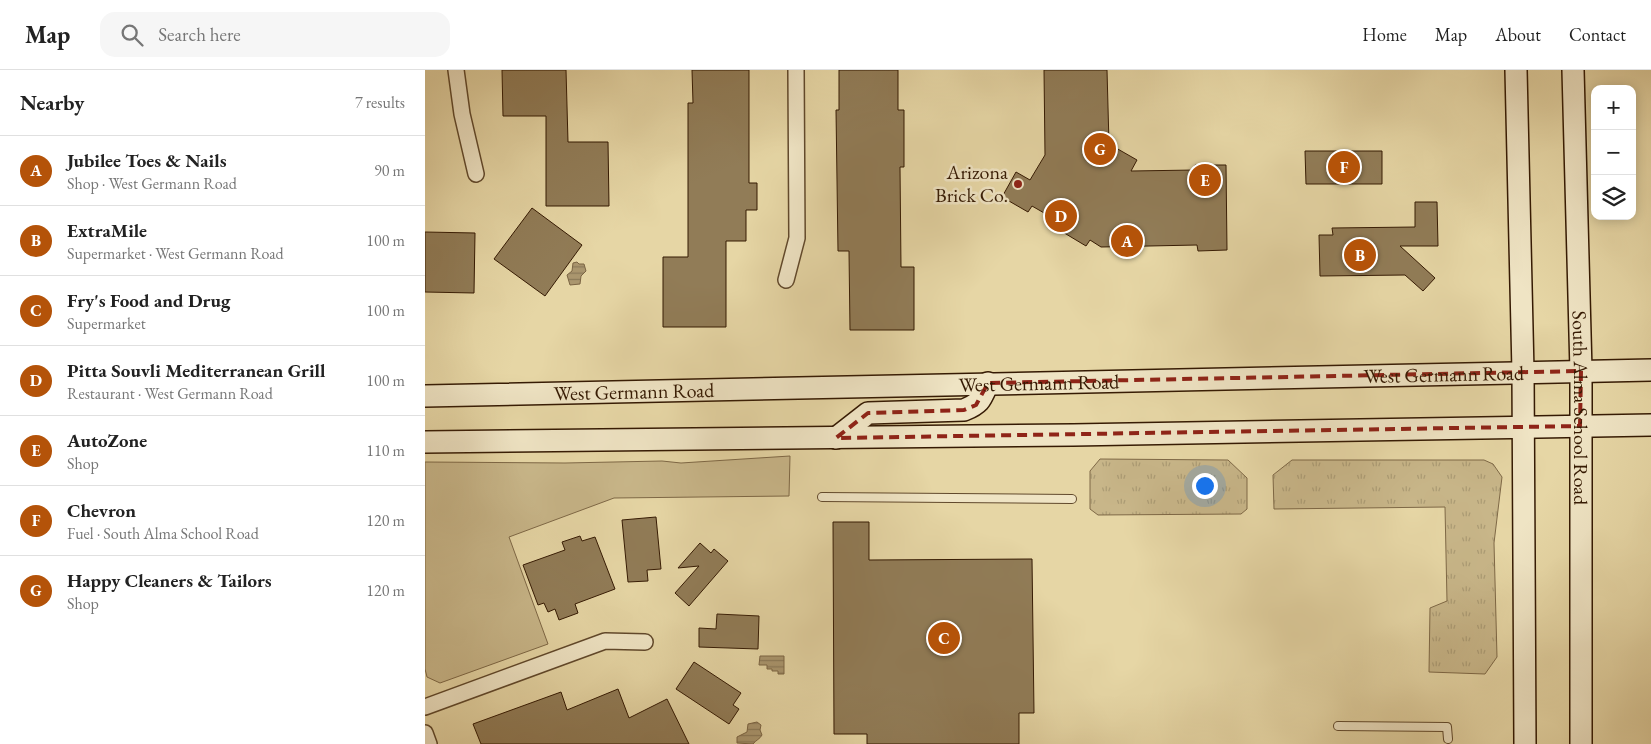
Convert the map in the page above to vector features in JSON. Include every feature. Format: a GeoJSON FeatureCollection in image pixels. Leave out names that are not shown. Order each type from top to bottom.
{"type":"FeatureCollection","features":[{"type":"Feature","properties":{"kind":"main road"},"geometry":{"type":"LineString","coordinates":[[1516,70],[1523,372],[1525,744]]}},
{"type":"Feature","properties":{"kind":"main road","name":"South Alma School Road"},"geometry":{"type":"LineString","coordinates":[[1573,70],[1581,371],[1581,744]]}},
{"type":"Feature","properties":{"kind":"main road","name":"West Germann Road"},"geometry":{"type":"LineString","coordinates":[[425,396],[1651,370]]}},
{"type":"Feature","properties":{"kind":"main road"},"geometry":{"type":"LineString","coordinates":[[836,438],[868,413],[964,410],[976,405],[988,383]]}},
{"type":"Feature","properties":{"kind":"main road"},"geometry":{"type":"LineString","coordinates":[[425,442],[836,438],[1651,425]]}},
{"type":"Feature","properties":{"kind":"street"},"geometry":{"type":"LineString","coordinates":[[456,70],[462,114],[476,174]]}},
{"type":"Feature","properties":{"kind":"street"},"geometry":{"type":"LineString","coordinates":[[786,280],[797,238],[796,70]]}},
{"type":"Feature","properties":{"kind":"street"},"geometry":{"type":"LineString","coordinates":[[425,707],[605,641],[645,642]]}},
{"type":"Feature","properties":{"kind":"street"},"geometry":{"type":"LineString","coordinates":[[425,733],[429,744]]}},
{"type":"Feature","properties":{"kind":"lane"},"geometry":{"type":"LineString","coordinates":[[821,497],[1072,499]]}},
{"type":"Feature","properties":{"kind":"lane"},"geometry":{"type":"LineString","coordinates":[[1338,726],[1447,727],[1448,739]]}},
{"type":"Feature","properties":{"kind":"highlighted area"},"geometry":{"type":"Polygon","coordinates":[[[1581,371],[1580,426],[836,438],[868,413],[964,410],[976,405],[988,383],[1581,371]]]}},
{"type":"Feature","properties":{"kind":"green space"},"geometry":{"type":"Polygon","coordinates":[[[790,456],[789,496],[614,498],[509,537],[548,644],[440,683],[427,677],[425,669],[425,462],[565,463],[662,461],[681,463],[790,456]]]}},
{"type":"Feature","properties":{"kind":"green space"},"geometry":{"type":"Polygon","coordinates":[[[1100,459],[1228,460],[1247,478],[1247,509],[1241,514],[1098,515],[1090,509],[1090,471],[1100,459]]]}},
{"type":"Feature","properties":{"kind":"green space"},"geometry":{"type":"Polygon","coordinates":[[[1292,460],[1484,460],[1493,464],[1502,477],[1494,543],[1497,657],[1485,674],[1429,672],[1430,608],[1447,601],[1445,507],[1274,509],[1273,475],[1292,460]]]}},
{"type":"Feature","properties":{"kind":"shaded area"},"geometry":{"type":"Polygon","coordinates":[[[573,263],[584,264],[586,271],[581,276],[580,284],[570,285],[567,275],[572,271],[573,263]]]}},
{"type":"Feature","properties":{"kind":"shaded area"},"geometry":{"type":"Polygon","coordinates":[[[760,656],[784,656],[784,674],[778,674],[778,671],[767,669],[767,665],[759,665],[760,656]]]}},
{"type":"Feature","properties":{"kind":"shaded area"},"geometry":{"type":"Polygon","coordinates":[[[757,722],[761,725],[762,735],[760,738],[753,744],[737,743],[737,737],[747,732],[748,724],[757,722]]]}},
{"type":"Feature","properties":{"kind":"building"},"geometry":{"type":"Polygon","coordinates":[[[502,70],[566,70],[568,142],[608,142],[609,206],[546,206],[546,116],[503,116],[502,70]]]}},
{"type":"Feature","properties":{"kind":"building"},"geometry":{"type":"Polygon","coordinates":[[[692,70],[749,70],[749,183],[757,183],[757,210],[746,210],[746,241],[726,241],[726,327],[663,327],[663,257],[688,257],[688,103],[693,103],[692,70]]]}},
{"type":"Feature","properties":{"kind":"building"},"geometry":{"type":"Polygon","coordinates":[[[839,70],[898,70],[898,110],[904,110],[904,167],[900,167],[901,267],[914,267],[914,330],[850,330],[849,251],[838,251],[836,110],[839,110],[839,70]]]}},
{"type":"Feature","properties":{"kind":"building"},"geometry":{"type":"Polygon","coordinates":[[[1044,70],[1107,70],[1109,144],[1137,160],[1131,171],[1195,170],[1195,165],[1226,165],[1227,250],[1198,251],[1197,245],[1101,247],[1090,240],[1086,246],[1061,231],[1065,225],[1032,206],[1028,212],[1002,197],[1016,172],[1030,180],[1045,155],[1044,70]]]}},
{"type":"Feature","properties":{"kind":"building"},"geometry":{"type":"Polygon","coordinates":[[[1305,151],[1382,151],[1382,184],[1306,184],[1305,151]]]}},
{"type":"Feature","properties":{"kind":"building"},"geometry":{"type":"Polygon","coordinates":[[[1415,202],[1437,202],[1438,246],[1400,246],[1435,278],[1423,291],[1405,275],[1320,276],[1319,235],[1333,235],[1332,228],[1415,227],[1415,202]]]}},
{"type":"Feature","properties":{"kind":"building"},"geometry":{"type":"Polygon","coordinates":[[[532,208],[582,245],[545,296],[494,259],[532,208]]]}},
{"type":"Feature","properties":{"kind":"building"},"geometry":{"type":"Polygon","coordinates":[[[425,232],[475,233],[474,293],[425,292],[425,232]]]}},
{"type":"Feature","properties":{"kind":"building"},"geometry":{"type":"Polygon","coordinates":[[[656,517],[661,569],[647,570],[648,581],[628,582],[622,520],[656,517]]]}},
{"type":"Feature","properties":{"kind":"building"},"geometry":{"type":"Polygon","coordinates":[[[833,522],[869,522],[869,560],[1032,559],[1034,713],[1019,713],[1019,744],[867,744],[867,734],[834,734],[833,522]]]}},
{"type":"Feature","properties":{"kind":"building"},"geometry":{"type":"Polygon","coordinates":[[[580,536],[582,541],[595,537],[615,589],[575,604],[578,613],[559,620],[555,609],[548,612],[544,603],[538,605],[523,565],[565,550],[562,542],[580,536]]]}},
{"type":"Feature","properties":{"kind":"building"},"geometry":{"type":"Polygon","coordinates":[[[700,543],[711,553],[714,549],[728,561],[689,606],[675,593],[699,566],[678,568],[700,543]]]}},
{"type":"Feature","properties":{"kind":"building"},"geometry":{"type":"Polygon","coordinates":[[[717,614],[759,616],[758,649],[699,647],[699,628],[716,629],[717,614]]]}},
{"type":"Feature","properties":{"kind":"building"},"geometry":{"type":"Polygon","coordinates":[[[694,662],[741,693],[733,705],[739,709],[729,724],[676,689],[694,662]]]}},
{"type":"Feature","properties":{"kind":"building"},"geometry":{"type":"Polygon","coordinates":[[[618,689],[629,718],[667,699],[689,744],[481,744],[473,724],[561,692],[567,710],[618,689]]]}},
{"type":"Feature","properties":{"kind":"place","name":"Happy Cleaners & Tailors"},"geometry":{"type":"Point","coordinates":[1100,149]}},
{"type":"Feature","properties":{"kind":"place","name":"Chevron"},"geometry":{"type":"Point","coordinates":[1344,167]}},
{"type":"Feature","properties":{"kind":"place","name":"AutoZone"},"geometry":{"type":"Point","coordinates":[1205,180]}},
{"type":"Feature","properties":{"kind":"place","name":"Arizona Brick Co."},"geometry":{"type":"Point","coordinates":[1018,184]}},
{"type":"Feature","properties":{"kind":"place","name":"Pitta Souvli Mediterranean Grill"},"geometry":{"type":"Point","coordinates":[1061,216]}},
{"type":"Feature","properties":{"kind":"place","name":"Jubilee Toes & Nails"},"geometry":{"type":"Point","coordinates":[1127,241]}},
{"type":"Feature","properties":{"kind":"place","name":"ExtraMile"},"geometry":{"type":"Point","coordinates":[1360,255]}},
{"type":"Feature","properties":{"kind":"place","name":"Fry's Food and Drug"},"geometry":{"type":"Point","coordinates":[944,638]}}]}
